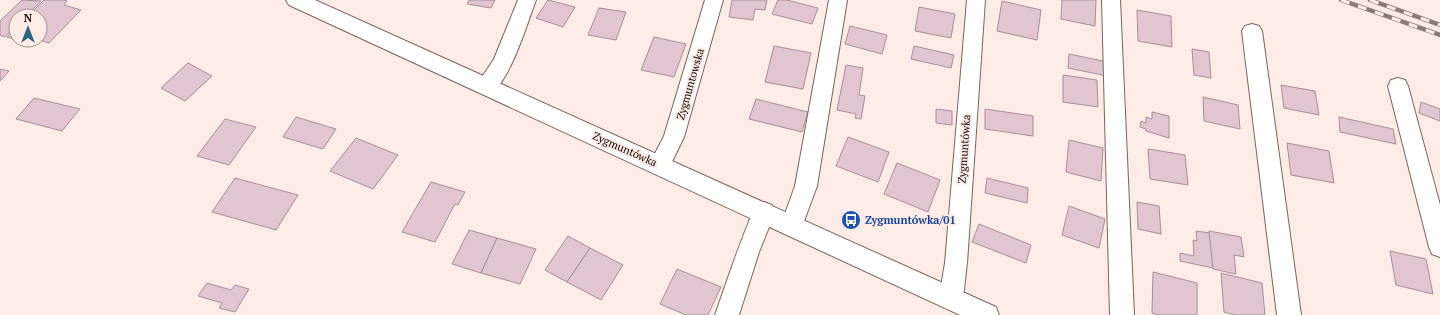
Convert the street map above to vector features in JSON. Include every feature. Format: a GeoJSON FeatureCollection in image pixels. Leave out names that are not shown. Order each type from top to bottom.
{"type":"FeatureCollection","features":[{"type":"Feature","properties":{"kind":"street","name":"Zygmuntówka"},"geometry":{"type":"LineString","coordinates":[[296,0],[764,212],[987,315]]}},
{"type":"Feature","properties":{"kind":"street"},"geometry":{"type":"LineString","coordinates":[[486,86],[502,63],[527,0]]}},
{"type":"Feature","properties":{"kind":"street","name":"Zygmuntowska"},"geometry":{"type":"LineString","coordinates":[[660,165],[674,137],[714,0]]}},
{"type":"Feature","properties":{"kind":"street"},"geometry":{"type":"LineString","coordinates":[[792,225],[806,186],[838,0]]}},
{"type":"Feature","properties":{"kind":"street","name":"Zygmuntówka"},"geometry":{"type":"LineString","coordinates":[[951,298],[956,263],[976,0]]}},
{"type":"Feature","properties":{"kind":"street"},"geometry":{"type":"LineString","coordinates":[[1111,0],[1122,315]]}},
{"type":"Feature","properties":{"kind":"street"},"geometry":{"type":"LineString","coordinates":[[1252,31],[1289,315]]}},
{"type":"Feature","properties":{"kind":"street"},"geometry":{"type":"LineString","coordinates":[[1398,86],[1440,246]]}},
{"type":"Feature","properties":{"kind":"street"},"geometry":{"type":"LineString","coordinates":[[727,315],[748,252],[764,212]]}},
{"type":"Feature","properties":{"kind":"building"},"geometry":{"type":"Polygon","coordinates":[[[22,0],[41,1],[34,8],[14,8],[22,0]]]}},
{"type":"Feature","properties":{"kind":"building"},"geometry":{"type":"Polygon","coordinates":[[[44,0],[63,0],[67,1],[64,5],[81,10],[49,43],[48,8],[36,8],[44,0]]]}},
{"type":"Feature","properties":{"kind":"building"},"geometry":{"type":"Polygon","coordinates":[[[469,0],[495,0],[491,8],[467,4],[469,0]]]}},
{"type":"Feature","properties":{"kind":"building"},"geometry":{"type":"Polygon","coordinates":[[[548,0],[575,7],[563,27],[536,18],[548,0]]]}},
{"type":"Feature","properties":{"kind":"building"},"geometry":{"type":"Polygon","coordinates":[[[732,0],[767,0],[765,10],[755,9],[753,20],[729,17],[732,0]]]}},
{"type":"Feature","properties":{"kind":"building"},"geometry":{"type":"Polygon","coordinates":[[[778,0],[787,0],[818,8],[812,24],[772,14],[778,0]]]}},
{"type":"Feature","properties":{"kind":"building"},"geometry":{"type":"Polygon","coordinates":[[[1062,0],[1096,0],[1095,26],[1061,19],[1062,0]]]}},
{"type":"Feature","properties":{"kind":"building"},"geometry":{"type":"Polygon","coordinates":[[[1002,1],[1041,10],[1037,40],[997,31],[1002,1]]]}},
{"type":"Feature","properties":{"kind":"building"},"geometry":{"type":"Polygon","coordinates":[[[919,7],[955,14],[951,38],[915,31],[919,7]]]}},
{"type":"Feature","properties":{"kind":"building"},"geometry":{"type":"Polygon","coordinates":[[[599,8],[626,12],[616,40],[588,35],[599,8]]]}},
{"type":"Feature","properties":{"kind":"building"},"geometry":{"type":"Polygon","coordinates":[[[1137,10],[1171,16],[1172,47],[1138,41],[1137,10]]]}},
{"type":"Feature","properties":{"kind":"building"},"geometry":{"type":"Polygon","coordinates":[[[8,13],[8,34],[5,37],[0,35],[0,21],[8,13]]]}},
{"type":"Feature","properties":{"kind":"building"},"geometry":{"type":"Polygon","coordinates":[[[850,26],[887,35],[882,54],[845,44],[850,26]]]}},
{"type":"Feature","properties":{"kind":"building"},"geometry":{"type":"Polygon","coordinates":[[[654,37],[686,44],[674,77],[641,70],[654,37]]]}},
{"type":"Feature","properties":{"kind":"building"},"geometry":{"type":"Polygon","coordinates":[[[774,46],[811,53],[803,89],[765,82],[774,46]]]}},
{"type":"Feature","properties":{"kind":"building"},"geometry":{"type":"Polygon","coordinates":[[[914,46],[954,55],[951,68],[911,59],[914,46]]]}},
{"type":"Feature","properties":{"kind":"building"},"geometry":{"type":"Polygon","coordinates":[[[1192,49],[1209,52],[1211,78],[1194,75],[1192,49]]]}},
{"type":"Feature","properties":{"kind":"building"},"geometry":{"type":"Polygon","coordinates":[[[1069,54],[1108,62],[1107,76],[1068,68],[1069,54]]]}},
{"type":"Feature","properties":{"kind":"building"},"geometry":{"type":"Polygon","coordinates":[[[188,63],[212,76],[185,101],[161,88],[188,63]]]}},
{"type":"Feature","properties":{"kind":"building"},"geometry":{"type":"Polygon","coordinates":[[[846,65],[863,68],[859,95],[865,96],[861,119],[855,118],[856,114],[837,110],[846,65]]]}},
{"type":"Feature","properties":{"kind":"building"},"geometry":{"type":"Polygon","coordinates":[[[0,69],[9,71],[0,81],[0,69]]]}},
{"type":"Feature","properties":{"kind":"building"},"geometry":{"type":"Polygon","coordinates":[[[1063,75],[1097,80],[1098,107],[1063,102],[1063,75]]]}},
{"type":"Feature","properties":{"kind":"building"},"geometry":{"type":"Polygon","coordinates":[[[1281,85],[1315,91],[1319,115],[1284,108],[1281,85]]]}},
{"type":"Feature","properties":{"kind":"building"},"geometry":{"type":"Polygon","coordinates":[[[1203,97],[1238,105],[1240,129],[1204,121],[1203,97]]]}},
{"type":"Feature","properties":{"kind":"building"},"geometry":{"type":"Polygon","coordinates":[[[34,98],[80,109],[62,131],[16,119],[34,98]]]}},
{"type":"Feature","properties":{"kind":"building"},"geometry":{"type":"Polygon","coordinates":[[[756,99],[808,112],[802,132],[749,119],[756,99]]]}},
{"type":"Feature","properties":{"kind":"building"},"geometry":{"type":"Polygon","coordinates":[[[1421,102],[1440,109],[1440,121],[1419,113],[1421,102]]]}},
{"type":"Feature","properties":{"kind":"building"},"geometry":{"type":"Polygon","coordinates":[[[936,109],[952,111],[952,125],[936,123],[936,109]]]}},
{"type":"Feature","properties":{"kind":"building"},"geometry":{"type":"Polygon","coordinates":[[[985,109],[1033,116],[1033,136],[985,129],[985,109]]]}},
{"type":"Feature","properties":{"kind":"building"},"geometry":{"type":"Polygon","coordinates":[[[1152,112],[1169,116],[1169,138],[1146,131],[1146,129],[1140,127],[1141,121],[1146,123],[1146,117],[1152,119],[1152,112]]]}},
{"type":"Feature","properties":{"kind":"building"},"geometry":{"type":"Polygon","coordinates":[[[296,117],[336,129],[323,149],[283,137],[296,117]]]}},
{"type":"Feature","properties":{"kind":"building"},"geometry":{"type":"Polygon","coordinates":[[[1339,117],[1393,129],[1396,144],[1340,132],[1339,117]]]}},
{"type":"Feature","properties":{"kind":"building"},"geometry":{"type":"Polygon","coordinates":[[[225,119],[256,127],[229,165],[197,156],[225,119]]]}},
{"type":"Feature","properties":{"kind":"building"},"geometry":{"type":"Polygon","coordinates":[[[848,137],[889,152],[878,182],[836,166],[848,137]]]}},
{"type":"Feature","properties":{"kind":"building"},"geometry":{"type":"Polygon","coordinates":[[[356,138],[398,155],[373,189],[330,171],[356,138]]]}},
{"type":"Feature","properties":{"kind":"building"},"geometry":{"type":"Polygon","coordinates":[[[1069,140],[1103,148],[1101,181],[1066,172],[1069,140]]]}},
{"type":"Feature","properties":{"kind":"building"},"geometry":{"type":"Polygon","coordinates":[[[1287,143],[1329,151],[1334,183],[1291,175],[1287,143]]]}},
{"type":"Feature","properties":{"kind":"building"},"geometry":{"type":"Polygon","coordinates":[[[1148,149],[1185,155],[1188,185],[1150,179],[1148,149]]]}},
{"type":"Feature","properties":{"kind":"building"},"geometry":{"type":"Polygon","coordinates":[[[897,163],[940,180],[928,212],[884,194],[897,163]]]}},
{"type":"Feature","properties":{"kind":"building"},"geometry":{"type":"Polygon","coordinates":[[[235,178],[298,195],[276,230],[212,212],[235,178]]]}},
{"type":"Feature","properties":{"kind":"building"},"geometry":{"type":"Polygon","coordinates":[[[987,178],[1028,188],[1027,203],[985,193],[987,178]]]}},
{"type":"Feature","properties":{"kind":"building"},"geometry":{"type":"Polygon","coordinates":[[[431,182],[465,192],[458,205],[455,204],[435,242],[402,232],[431,182]]]}},
{"type":"Feature","properties":{"kind":"building"},"geometry":{"type":"Polygon","coordinates":[[[1137,202],[1159,206],[1161,234],[1138,229],[1137,202]]]}},
{"type":"Feature","properties":{"kind":"building"},"geometry":{"type":"Polygon","coordinates":[[[1069,206],[1105,219],[1099,248],[1062,235],[1069,206]]]}},
{"type":"Feature","properties":{"kind":"building"},"geometry":{"type":"Polygon","coordinates":[[[979,224],[1031,245],[1026,263],[972,242],[979,224]]]}},
{"type":"Feature","properties":{"kind":"building"},"geometry":{"type":"Polygon","coordinates":[[[469,230],[497,238],[481,273],[452,264],[469,230]]]}},
{"type":"Feature","properties":{"kind":"building"},"geometry":{"type":"Polygon","coordinates":[[[1196,231],[1210,233],[1213,268],[1180,261],[1180,253],[1194,256],[1193,240],[1197,241],[1196,231]]]}},
{"type":"Feature","properties":{"kind":"building"},"geometry":{"type":"Polygon","coordinates":[[[1209,231],[1241,237],[1244,257],[1234,255],[1236,274],[1213,269],[1209,231]]]}},
{"type":"Feature","properties":{"kind":"building"},"geometry":{"type":"Polygon","coordinates":[[[568,236],[590,248],[567,282],[545,270],[568,236]]]}},
{"type":"Feature","properties":{"kind":"building"},"geometry":{"type":"Polygon","coordinates":[[[497,238],[536,249],[520,284],[481,273],[497,238]]]}},
{"type":"Feature","properties":{"kind":"building"},"geometry":{"type":"Polygon","coordinates":[[[590,248],[623,265],[601,300],[567,282],[590,248]]]}},
{"type":"Feature","properties":{"kind":"building"},"geometry":{"type":"Polygon","coordinates":[[[1390,251],[1426,259],[1433,294],[1396,285],[1390,251]]]}},
{"type":"Feature","properties":{"kind":"building"},"geometry":{"type":"Polygon","coordinates":[[[677,269],[721,287],[708,315],[686,315],[660,304],[677,269]]]}},
{"type":"Feature","properties":{"kind":"building"},"geometry":{"type":"Polygon","coordinates":[[[1153,272],[1197,283],[1197,315],[1159,315],[1152,313],[1153,272]]]}},
{"type":"Feature","properties":{"kind":"building"},"geometry":{"type":"Polygon","coordinates":[[[1221,273],[1262,283],[1265,315],[1235,315],[1224,312],[1221,273]]]}},
{"type":"Feature","properties":{"kind":"building"},"geometry":{"type":"Polygon","coordinates":[[[207,283],[231,290],[235,285],[249,289],[235,312],[219,308],[222,303],[198,296],[207,283]]]}},
{"type":"Feature","properties":{"kind":"railway"},"geometry":{"type":"LineString","coordinates":[[1341,0],[1440,35]]}},
{"type":"Feature","properties":{"kind":"railway"},"geometry":{"type":"LineString","coordinates":[[1370,0],[1440,25]]}},
{"type":"Feature","properties":{"kind":"place","name":"Zygmuntówka/01"},"geometry":{"type":"Point","coordinates":[851,220]}}]}
